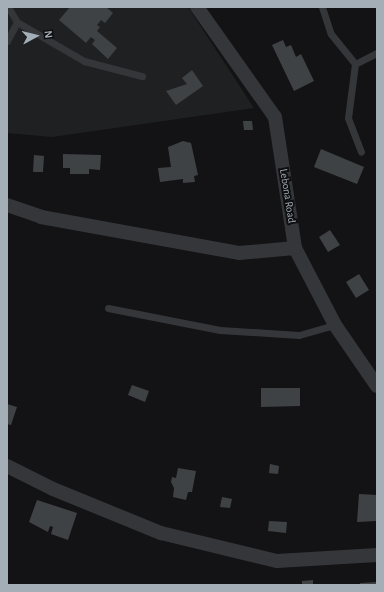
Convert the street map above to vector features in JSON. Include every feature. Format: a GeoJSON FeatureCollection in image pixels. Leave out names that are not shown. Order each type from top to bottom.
{"type":"FeatureCollection","features":[{"type":"Feature","properties":{"kind":"street","name":"Lebona Road"},"geometry":{"type":"LineString","coordinates":[[197,7],[275,117],[295,248],[335,325],[377,386]]}},
{"type":"Feature","properties":{"kind":"street"},"geometry":{"type":"LineString","coordinates":[[7,205],[41,216],[239,253],[295,248]]}},
{"type":"Feature","properties":{"kind":"street"},"geometry":{"type":"LineString","coordinates":[[7,466],[53,489],[161,533],[277,561],[377,555]]}},
{"type":"Feature","properties":{"kind":"lane"},"geometry":{"type":"LineString","coordinates":[[8,7],[17,22],[84,61],[142,76]]}},
{"type":"Feature","properties":{"kind":"lane"},"geometry":{"type":"LineString","coordinates":[[322,7],[331,34],[355,64],[348,118],[362,152]]}},
{"type":"Feature","properties":{"kind":"lane"},"geometry":{"type":"LineString","coordinates":[[7,41],[17,22]]}},
{"type":"Feature","properties":{"kind":"lane"},"geometry":{"type":"LineString","coordinates":[[355,64],[377,53]]}},
{"type":"Feature","properties":{"kind":"lane"},"geometry":{"type":"LineString","coordinates":[[108,308],[220,330],[299,335],[335,325]]}},
{"type":"Feature","properties":{"kind":"shaded area"},"geometry":{"type":"Polygon","coordinates":[[[7,7],[188,7],[254,108],[52,137],[7,133],[7,7]]]}},
{"type":"Feature","properties":{"kind":"building"},"geometry":{"type":"Polygon","coordinates":[[[70,7],[106,7],[113,13],[105,23],[101,20],[97,25],[100,27],[97,31],[117,48],[108,59],[92,44],[95,40],[91,37],[86,43],[59,20],[70,7]]]}},
{"type":"Feature","properties":{"kind":"building"},"geometry":{"type":"Polygon","coordinates":[[[283,40],[286,47],[291,45],[296,57],[301,54],[314,81],[294,91],[272,45],[283,40]]]}},
{"type":"Feature","properties":{"kind":"building"},"geometry":{"type":"Polygon","coordinates":[[[192,70],[203,86],[176,105],[166,91],[187,84],[182,78],[192,70]]]}},
{"type":"Feature","properties":{"kind":"building"},"geometry":{"type":"Polygon","coordinates":[[[243,121],[252,121],[253,130],[244,130],[243,121]]]}},
{"type":"Feature","properties":{"kind":"building"},"geometry":{"type":"Polygon","coordinates":[[[183,141],[191,143],[198,175],[194,176],[195,182],[183,183],[183,179],[160,182],[158,168],[171,167],[168,147],[183,141]]]}},
{"type":"Feature","properties":{"kind":"building"},"geometry":{"type":"Polygon","coordinates":[[[321,149],[364,167],[357,184],[314,167],[321,149]]]}},
{"type":"Feature","properties":{"kind":"building"},"geometry":{"type":"Polygon","coordinates":[[[63,154],[101,155],[100,170],[89,169],[89,174],[70,174],[70,168],[63,168],[63,154]]]}},
{"type":"Feature","properties":{"kind":"building"},"geometry":{"type":"Polygon","coordinates":[[[34,155],[44,156],[43,172],[33,172],[34,155]]]}},
{"type":"Feature","properties":{"kind":"building"},"geometry":{"type":"Polygon","coordinates":[[[330,230],[340,245],[328,252],[319,237],[330,230]]]}},
{"type":"Feature","properties":{"kind":"building"},"geometry":{"type":"Polygon","coordinates":[[[359,274],[369,290],[356,298],[346,282],[359,274]]]}},
{"type":"Feature","properties":{"kind":"building"},"geometry":{"type":"Polygon","coordinates":[[[132,385],[149,391],[145,402],[128,395],[132,385]]]}},
{"type":"Feature","properties":{"kind":"building"},"geometry":{"type":"Polygon","coordinates":[[[261,388],[300,388],[300,406],[261,407],[261,388]]]}},
{"type":"Feature","properties":{"kind":"building"},"geometry":{"type":"Polygon","coordinates":[[[7,404],[17,407],[11,425],[7,424],[7,404]]]}},
{"type":"Feature","properties":{"kind":"building"},"geometry":{"type":"Polygon","coordinates":[[[270,464],[279,466],[278,474],[269,473],[270,464]]]}},
{"type":"Feature","properties":{"kind":"building"},"geometry":{"type":"Polygon","coordinates":[[[178,468],[196,471],[192,492],[188,492],[186,500],[173,497],[174,488],[171,482],[172,477],[176,478],[178,468]]]}},
{"type":"Feature","properties":{"kind":"building"},"geometry":{"type":"Polygon","coordinates":[[[359,494],[377,495],[377,521],[357,522],[359,494]]]}},
{"type":"Feature","properties":{"kind":"building"},"geometry":{"type":"Polygon","coordinates":[[[222,497],[232,499],[230,508],[220,507],[222,497]]]}},
{"type":"Feature","properties":{"kind":"building"},"geometry":{"type":"Polygon","coordinates":[[[37,500],[77,513],[68,540],[51,534],[53,527],[50,526],[48,532],[29,522],[37,500]]]}},
{"type":"Feature","properties":{"kind":"building"},"geometry":{"type":"Polygon","coordinates":[[[269,521],[287,522],[286,533],[268,531],[269,521]]]}},
{"type":"Feature","properties":{"kind":"building"},"geometry":{"type":"Polygon","coordinates":[[[313,580],[313,585],[302,585],[302,581],[313,580]]]}},
{"type":"Feature","properties":{"kind":"building"},"geometry":{"type":"Polygon","coordinates":[[[377,582],[377,585],[360,585],[360,583],[377,582]]]}}]}
